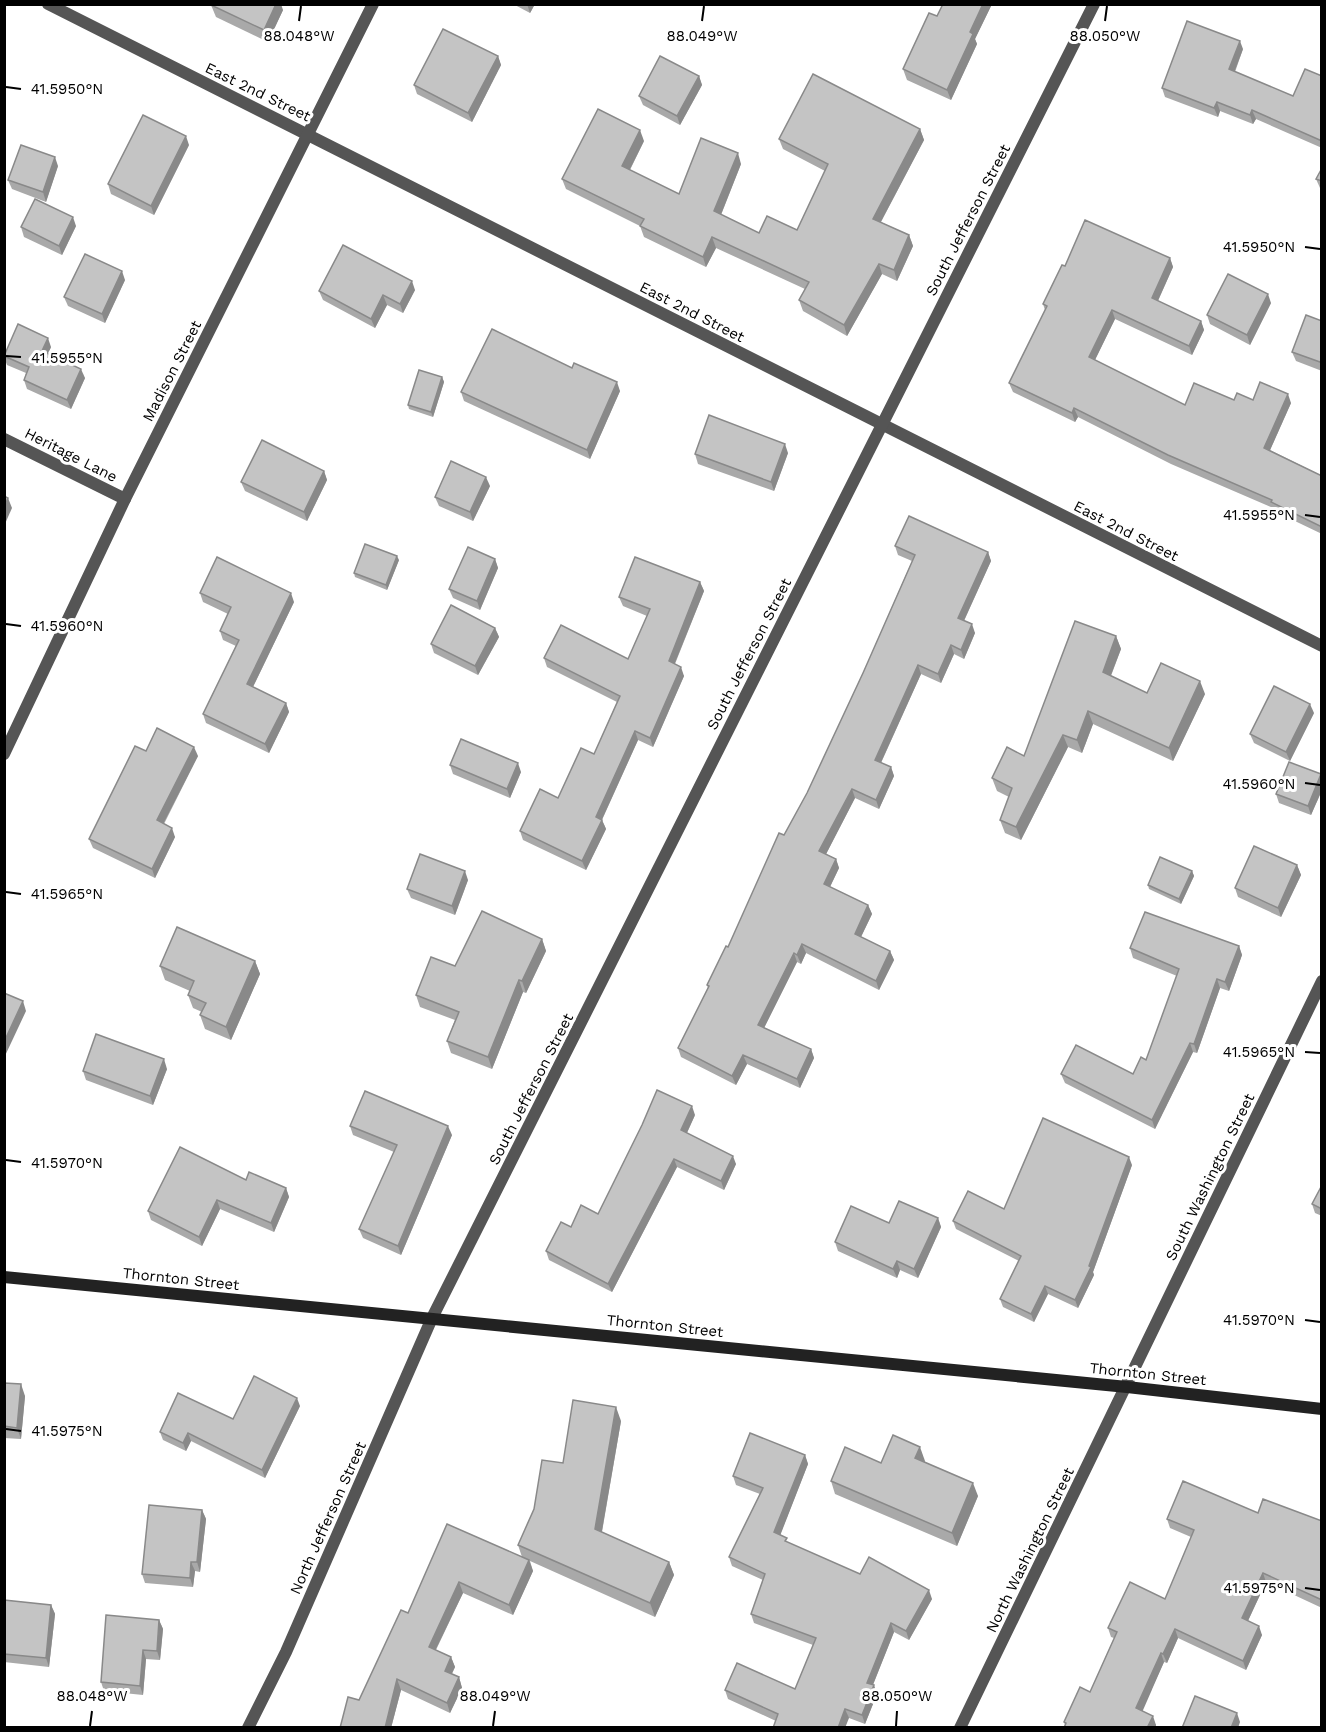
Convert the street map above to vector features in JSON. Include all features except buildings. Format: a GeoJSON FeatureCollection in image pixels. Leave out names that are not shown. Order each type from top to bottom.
{"type":"FeatureCollection","features":[{"type":"Feature","properties":{"kind":"street","name":"East 2nd Street"},"geometry":{"type":"LineString","coordinates":[[48,4],[1322,646]]}},
{"type":"Feature","properties":{"kind":"street","name":"Madison Street"},"geometry":{"type":"LineString","coordinates":[[4,754],[125,499],[373,4]]}},
{"type":"Feature","properties":{"kind":"street","name":"South Jefferson Street"},"geometry":{"type":"LineString","coordinates":[[432,1318],[1094,4]]}},
{"type":"Feature","properties":{"kind":"street","name":"Heritage Lane"},"geometry":{"type":"LineString","coordinates":[[4,439],[125,499]]}},
{"type":"Feature","properties":{"kind":"street","name":"South Washington Street"},"geometry":{"type":"LineString","coordinates":[[1126,1387],[1322,981]]}},
{"type":"Feature","properties":{"kind":"street","name":"Thornton Street"},"geometry":{"type":"LineString","coordinates":[[4,1277],[1126,1387],[1322,1409]]}},
{"type":"Feature","properties":{"kind":"street","name":"North Jefferson Street"},"geometry":{"type":"LineString","coordinates":[[248,1728],[286,1652],[432,1318]]}},
{"type":"Feature","properties":{"kind":"street","name":"North Washington Street"},"geometry":{"type":"LineString","coordinates":[[960,1728],[1126,1387]]}}]}
